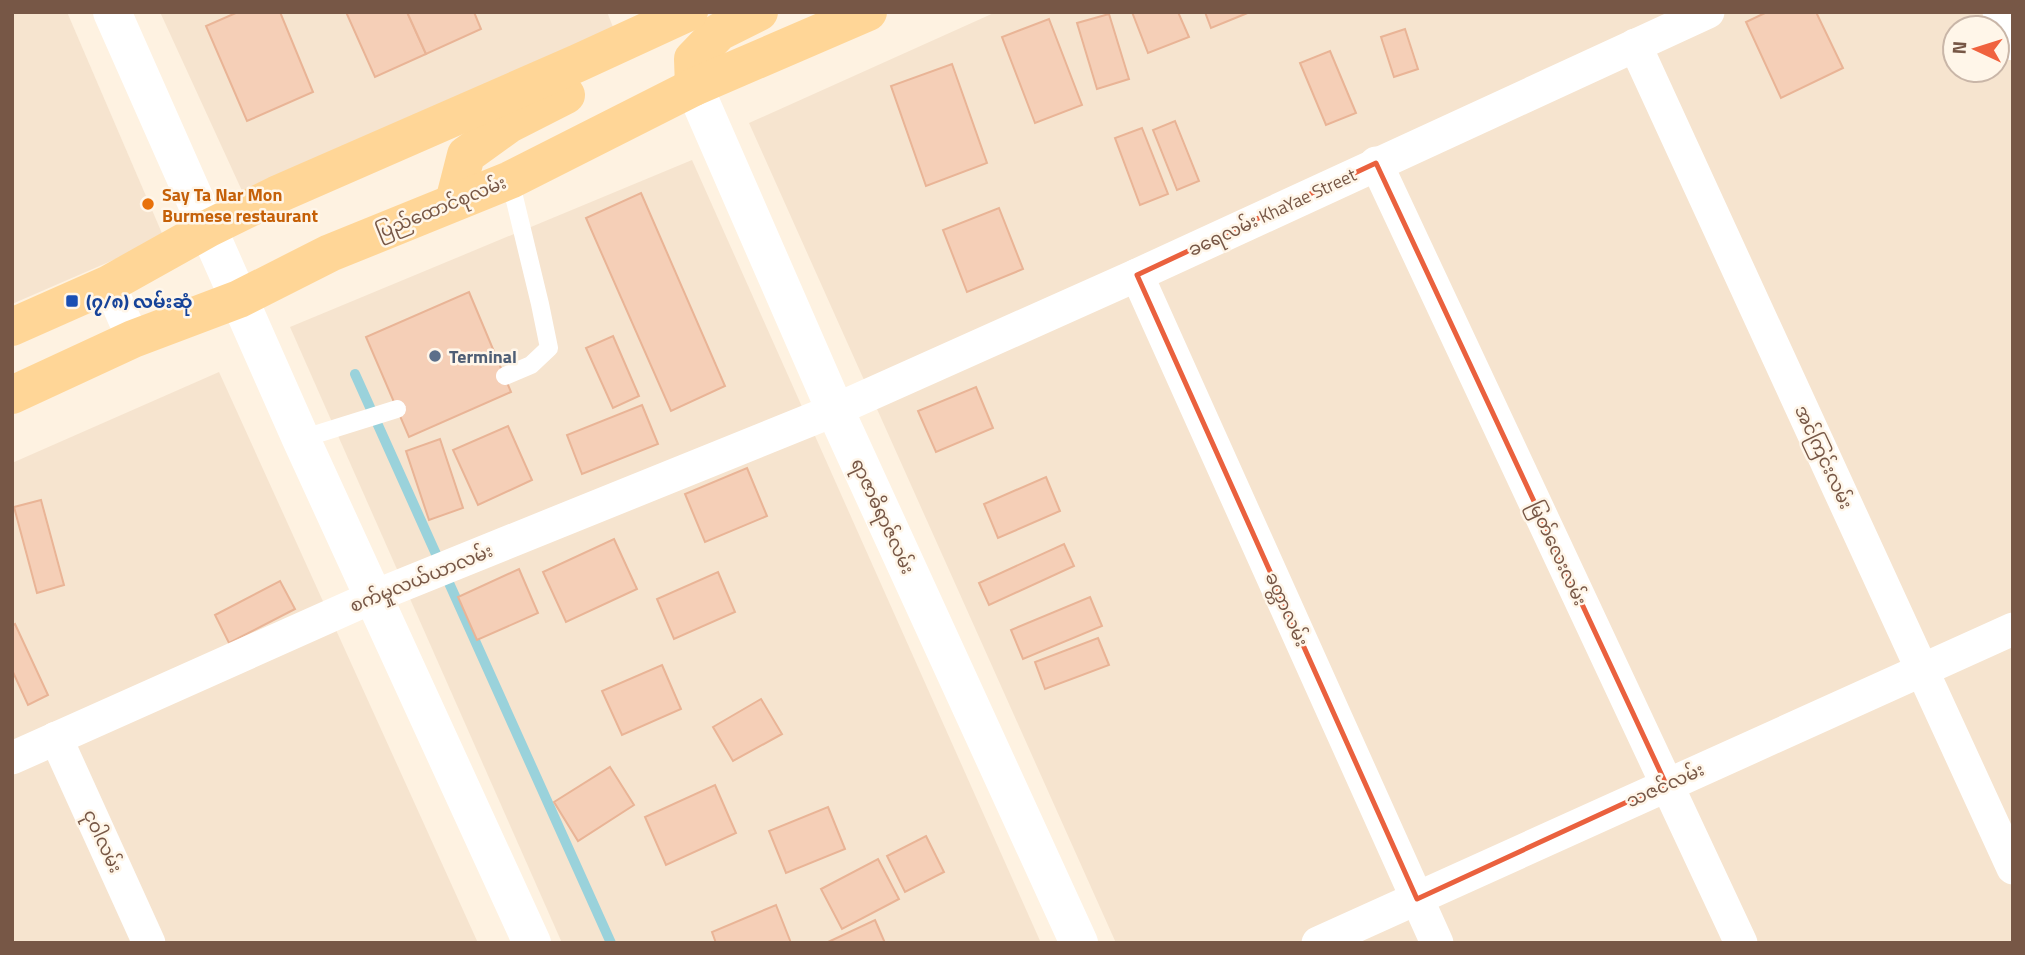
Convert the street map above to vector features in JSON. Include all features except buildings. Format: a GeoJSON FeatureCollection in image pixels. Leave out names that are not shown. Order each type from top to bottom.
{"type":"FeatureCollection","features":[{"type":"Feature","properties":{"kind":"main road"},"geometry":{"type":"LineString","coordinates":[[694,87],[693,60],[719,32],[759,12]]}},
{"type":"Feature","properties":{"kind":"main road","name":"ပြည်ထောင်စုလမ်း"},"geometry":{"type":"LineString","coordinates":[[12,395],[133,339],[239,299],[330,253],[510,180],[694,87],[867,12]]}},
{"type":"Feature","properties":{"kind":"main road"},"geometry":{"type":"LineString","coordinates":[[12,327],[109,284],[209,228],[276,195],[578,63],[669,16]]}},
{"type":"Feature","properties":{"kind":"main road"},"geometry":{"type":"LineString","coordinates":[[454,202],[466,155],[509,124],[624,65],[647,47],[669,16]]}},
{"type":"Feature","properties":{"kind":"street"},"geometry":{"type":"LineString","coordinates":[[112,12],[302,439],[532,943]]}},
{"type":"Feature","properties":{"kind":"street","name":"ခရေလမ်း KhaYae Street"},"geometry":{"type":"LineString","coordinates":[[835,410],[1137,275],[1708,12]]}},
{"type":"Feature","properties":{"kind":"street"},"geometry":{"type":"LineString","coordinates":[[1998,12],[2013,44]]}},
{"type":"Feature","properties":{"kind":"street","name":"အင်ကြင်းလမ်း"},"geometry":{"type":"LineString","coordinates":[[1635,46],[2013,868]]}},
{"type":"Feature","properties":{"kind":"street","name":"ရာဇာဓိရာဇ်လမ်း"},"geometry":{"type":"LineString","coordinates":[[694,87],[835,410],[1079,943]]}},
{"type":"Feature","properties":{"kind":"street","name":"မြတ်လေးလမ်း"},"geometry":{"type":"LineString","coordinates":[[1376,163],[1741,943]]}},
{"type":"Feature","properties":{"kind":"street","name":"ခတ္တာလမ်း"},"geometry":{"type":"LineString","coordinates":[[1137,275],[1437,943]]}},
{"type":"Feature","properties":{"kind":"street"},"geometry":{"type":"LineString","coordinates":[[109,284],[133,339]]}},
{"type":"Feature","properties":{"kind":"street","name":"စက်မှုလယ်ယာလမ်း"},"geometry":{"type":"LineString","coordinates":[[12,758],[375,596],[835,410]]}},
{"type":"Feature","properties":{"kind":"street","name":"သဇင်လမ်း"},"geometry":{"type":"LineString","coordinates":[[1318,943],[2013,629]]}},
{"type":"Feature","properties":{"kind":"street","name":"ငုဝါလမ်း"},"geometry":{"type":"LineString","coordinates":[[56,738],[149,943]]}},
{"type":"Feature","properties":{"kind":"lane"},"geometry":{"type":"LineString","coordinates":[[505,376],[531,365],[548,348],[510,180]]}},
{"type":"Feature","properties":{"kind":"lane"},"geometry":{"type":"LineString","coordinates":[[302,439],[397,409]]}},
{"type":"Feature","properties":{"kind":"highlighted area"},"geometry":{"type":"Polygon","coordinates":[[[1376,163],[1666,784],[1417,899],[1137,275],[1376,163]]]}},
{"type":"Feature","properties":{"kind":"shaded area"},"geometry":{"type":"Polygon","coordinates":[[[12,12],[67,12],[164,238],[12,304],[12,12]]]}},
{"type":"Feature","properties":{"kind":"shaded area"},"geometry":{"type":"Polygon","coordinates":[[[160,12],[607,12],[617,37],[243,193],[160,12]]]}},
{"type":"Feature","properties":{"kind":"shaded area"},"geometry":{"type":"Polygon","coordinates":[[[996,12],[2013,12],[2013,943],[1116,943],[749,123],[996,12]]]}},
{"type":"Feature","properties":{"kind":"shaded area"},"geometry":{"type":"Polygon","coordinates":[[[692,160],[1041,943],[562,943],[290,327],[692,160]]]}},
{"type":"Feature","properties":{"kind":"shaded area"},"geometry":{"type":"Polygon","coordinates":[[[219,372],[478,943],[12,943],[12,463],[219,372]]]}},
{"type":"Feature","properties":{"kind":"waterway"},"geometry":{"type":"LineString","coordinates":[[355,374],[611,943]]}},
{"type":"Feature","properties":{"kind":"place","name":"Say Ta Nar Mon Burmese restaurant"},"geometry":{"type":"Point","coordinates":[148,204]}},
{"type":"Feature","properties":{"kind":"place","name":"(၇/၈) လမ်းဆုံ"},"geometry":{"type":"Point","coordinates":[72,301]}},
{"type":"Feature","properties":{"kind":"place","name":"Terminal"},"geometry":{"type":"Point","coordinates":[435,356]}}]}
